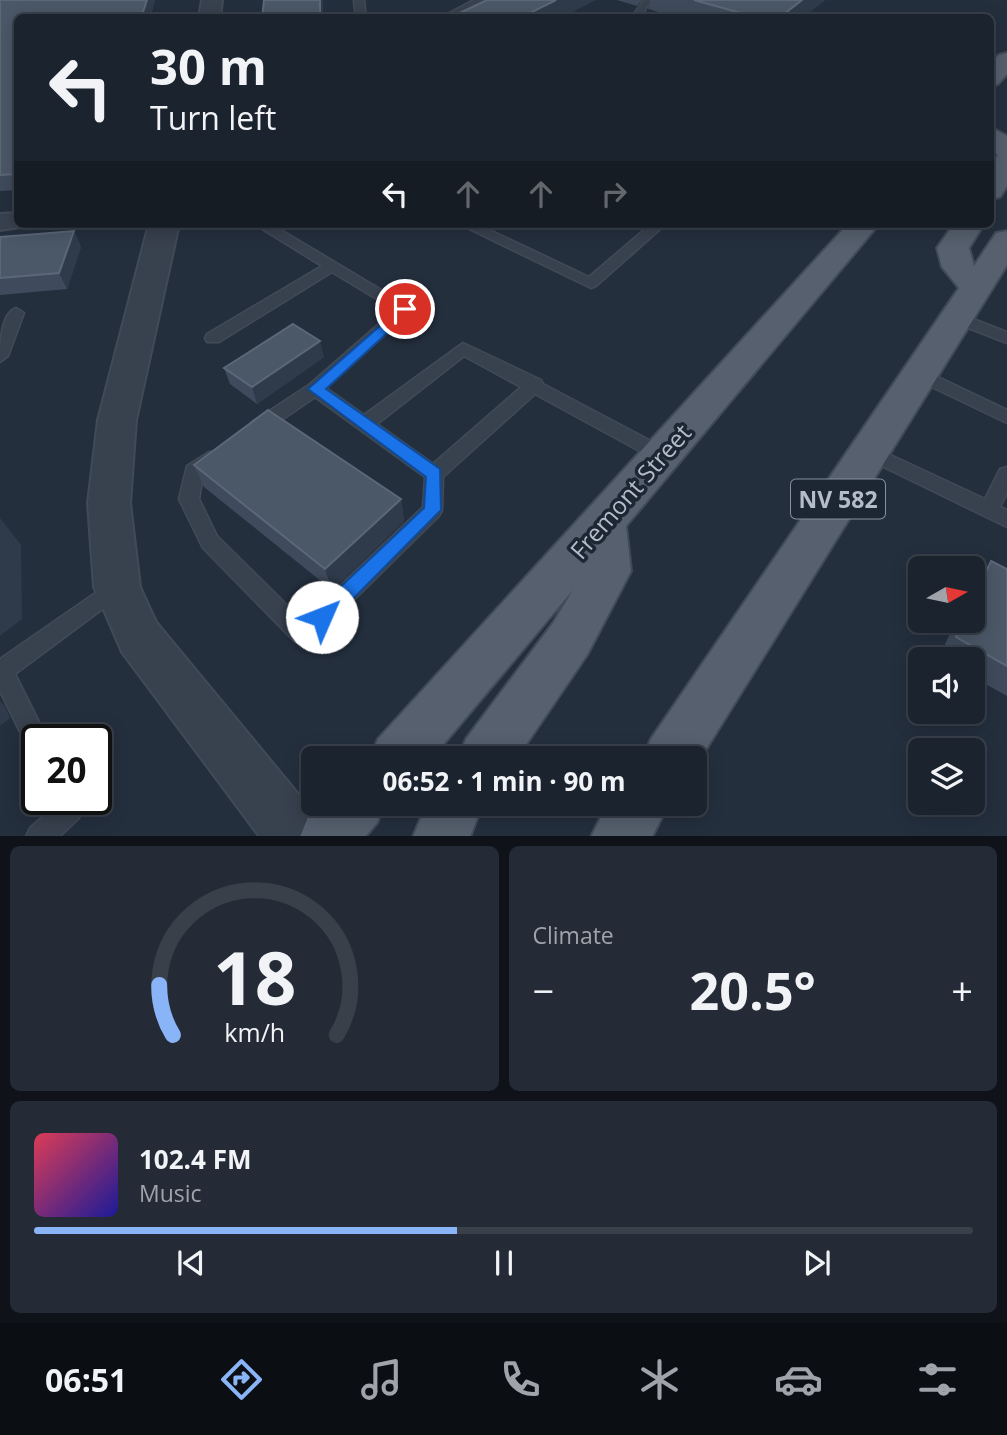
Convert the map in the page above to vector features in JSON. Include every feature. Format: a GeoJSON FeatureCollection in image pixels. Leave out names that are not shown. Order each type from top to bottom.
{"type":"FeatureCollection","features":[{"type":"Feature","properties":{"kind":"main road"},"geometry":{"type":"LineString","coordinates":[[994,75],[1007,60]]}},
{"type":"Feature","properties":{"kind":"main road"},"geometry":{"type":"LineString","coordinates":[[994,184],[1007,161]]}},
{"type":"Feature","properties":{"kind":"main road","name":"Fremont Street"},"geometry":{"type":"LineString","coordinates":[[407,746],[861,228]]}},
{"type":"Feature","properties":{"kind":"main road"},"geometry":{"type":"LineString","coordinates":[[966,228],[953,248],[967,303]]}},
{"type":"Feature","properties":{"kind":"main road","name":"NV 582"},"geometry":{"type":"LineString","coordinates":[[678,746],[1007,240]]}},
{"type":"Feature","properties":{"kind":"main road"},"geometry":{"type":"LineString","coordinates":[[494,746],[570,639],[608,571],[604,521]]}},
{"type":"Feature","properties":{"kind":"main road"},"geometry":{"type":"LineString","coordinates":[[328,836],[346,816]]}},
{"type":"Feature","properties":{"kind":"main road"},"geometry":{"type":"LineString","coordinates":[[441,836],[449,816]]}},
{"type":"Feature","properties":{"kind":"main road"},"geometry":{"type":"LineString","coordinates":[[619,836],[632,816]]}},
{"type":"Feature","properties":{"kind":"street"},"geometry":{"type":"LineString","coordinates":[[163,228],[117,420],[109,503],[117,587],[139,637],[237,765],[297,836]]}},
{"type":"Feature","properties":{"kind":"lane"},"geometry":{"type":"LineString","coordinates":[[452,14],[481,0]]}},
{"type":"Feature","properties":{"kind":"lane"},"geometry":{"type":"LineString","coordinates":[[638,14],[643,4],[651,0]]}},
{"type":"Feature","properties":{"kind":"lane"},"geometry":{"type":"LineString","coordinates":[[268,228],[405,309],[315,389],[194,471],[189,499],[210,542],[303,635],[432,510],[434,474],[535,384]]}},
{"type":"Feature","properties":{"kind":"lane"},"geometry":{"type":"LineString","coordinates":[[474,228],[591,283],[654,228]]}},
{"type":"Feature","properties":{"kind":"lane"},"geometry":{"type":"LineString","coordinates":[[213,338],[331,267]]}},
{"type":"Feature","properties":{"kind":"lane"},"geometry":{"type":"LineString","coordinates":[[967,303],[1007,338]]}},
{"type":"Feature","properties":{"kind":"lane"},"geometry":{"type":"LineString","coordinates":[[0,356],[16,313]]}},
{"type":"Feature","properties":{"kind":"lane"},"geometry":{"type":"LineString","coordinates":[[365,424],[463,348],[535,384],[662,455]]}},
{"type":"Feature","properties":{"kind":"lane"},"geometry":{"type":"LineString","coordinates":[[919,374],[1007,417]]}},
{"type":"Feature","properties":{"kind":"lane"},"geometry":{"type":"LineString","coordinates":[[315,389],[434,474]]}},
{"type":"Feature","properties":{"kind":"lane"},"geometry":{"type":"LineString","coordinates":[[869,452],[1007,519]]}},
{"type":"Feature","properties":{"kind":"lane"},"geometry":{"type":"LineString","coordinates":[[989,510],[1007,474]]}},
{"type":"Feature","properties":{"kind":"lane"},"geometry":{"type":"LineString","coordinates":[[28,724],[2,671],[117,587]]}},
{"type":"Feature","properties":{"kind":"lane"},"geometry":{"type":"LineString","coordinates":[[39,836],[63,815]]}},
{"type":"Feature","properties":{"kind":"building"},"geometry":{"type":"Polygon","coordinates":[[[0,0],[147,0],[142,14],[14,14],[14,174],[0,175],[0,0]]]}},
{"type":"Feature","properties":{"kind":"building"},"geometry":{"type":"Polygon","coordinates":[[[264,0],[320,0],[320,14],[262,14],[264,0]]]}},
{"type":"Feature","properties":{"kind":"building"},"geometry":{"type":"Polygon","coordinates":[[[487,0],[556,0],[528,14],[457,14],[487,0]]]}},
{"type":"Feature","properties":{"kind":"building"},"geometry":{"type":"Polygon","coordinates":[[[694,0],[802,0],[784,14],[745,14],[694,0]]]}},
{"type":"Feature","properties":{"kind":"building"},"geometry":{"type":"Polygon","coordinates":[[[74,231],[59,273],[0,278],[0,237],[74,231]]]}},
{"type":"Feature","properties":{"kind":"building"},"geometry":{"type":"Polygon","coordinates":[[[293,324],[320,341],[252,387],[224,368],[293,324]]]}},
{"type":"Feature","properties":{"kind":"building"},"geometry":{"type":"Polygon","coordinates":[[[268,410],[401,499],[325,569],[194,465],[268,410]]]}},
{"type":"Feature","properties":{"kind":"building"},"geometry":{"type":"Polygon","coordinates":[[[991,561],[1007,569],[1007,666],[985,653],[985,647],[974,647],[956,637],[957,634],[985,634],[985,574],[991,561]]]}},
{"type":"Feature","properties":{"kind":"route"},"geometry":{"type":"LineString","coordinates":[[322,617],[432,510],[434,474],[315,389],[405,309]]}}]}
